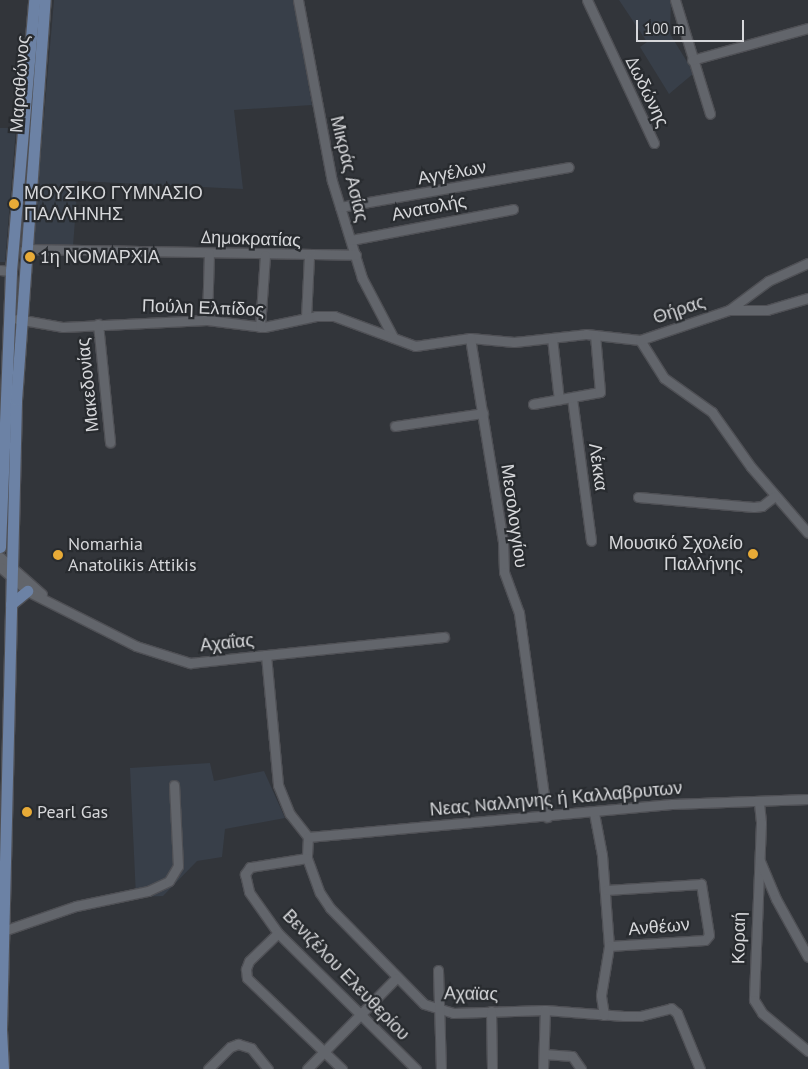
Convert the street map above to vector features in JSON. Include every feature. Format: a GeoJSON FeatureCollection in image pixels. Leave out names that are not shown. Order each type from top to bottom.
{"type":"FeatureCollection","features":[{"type":"Feature","properties":{"kind":"main road","name":"Μαραθώνος"},"geometry":{"type":"LineString","coordinates":[[0,547],[8,318],[5,270],[34,0]]}},
{"type":"Feature","properties":{"kind":"main road","name":"Μαραθώνος"},"geometry":{"type":"LineString","coordinates":[[3,1069],[3,931],[10,604],[8,571],[20,320],[45,0]]}},
{"type":"Feature","properties":{"kind":"main road"},"geometry":{"type":"LineString","coordinates":[[10,604],[27,591]]}},
{"type":"Feature","properties":{"kind":"street","name":"Μικράς Ασίας"},"geometry":{"type":"LineString","coordinates":[[298,0],[327,155],[340,207],[368,292],[393,338]]}},
{"type":"Feature","properties":{"kind":"street","name":"Δωδώνης"},"geometry":{"type":"LineString","coordinates":[[587,0],[654,143]]}},
{"type":"Feature","properties":{"kind":"street"},"geometry":{"type":"LineString","coordinates":[[675,0],[710,114]]}},
{"type":"Feature","properties":{"kind":"street"},"geometry":{"type":"LineString","coordinates":[[692,60],[808,28]]}},
{"type":"Feature","properties":{"kind":"street","name":"Αγγέλων"},"geometry":{"type":"LineString","coordinates":[[340,207],[569,167]]}},
{"type":"Feature","properties":{"kind":"street","name":"Ανατολής"},"geometry":{"type":"LineString","coordinates":[[352,240],[513,209]]}},
{"type":"Feature","properties":{"kind":"street","name":"Δημοκρατίας"},"geometry":{"type":"LineString","coordinates":[[25,249],[309,257],[356,255]]}},
{"type":"Feature","properties":{"kind":"street"},"geometry":{"type":"LineString","coordinates":[[207,320],[209,253]]}},
{"type":"Feature","properties":{"kind":"street"},"geometry":{"type":"LineString","coordinates":[[260,327],[265,255]]}},
{"type":"Feature","properties":{"kind":"street"},"geometry":{"type":"LineString","coordinates":[[306,318],[309,257]]}},
{"type":"Feature","properties":{"kind":"street","name":"Θήρας"},"geometry":{"type":"LineString","coordinates":[[640,340],[729,310],[768,281],[808,263]]}},
{"type":"Feature","properties":{"kind":"street","name":"Θήρας"},"geometry":{"type":"LineString","coordinates":[[729,310],[767,310],[808,298]]}},
{"type":"Feature","properties":{"kind":"street","name":"Πούλη Ελπίδος"},"geometry":{"type":"LineString","coordinates":[[8,318],[63,327],[207,320],[260,327],[306,318],[345,319],[415,346],[470,338],[514,342],[595,335],[640,340]]}},
{"type":"Feature","properties":{"kind":"street","name":"Μακεδονίας"},"geometry":{"type":"LineString","coordinates":[[98,324],[110,442]]}},
{"type":"Feature","properties":{"kind":"street"},"geometry":{"type":"LineString","coordinates":[[533,404],[597,394],[601,390],[595,335]]}},
{"type":"Feature","properties":{"kind":"street","name":"Μεσολογγίου"},"geometry":{"type":"LineString","coordinates":[[470,338],[504,542],[504,572],[519,613],[546,817]]}},
{"type":"Feature","properties":{"kind":"street"},"geometry":{"type":"LineString","coordinates":[[552,338],[559,400]]}},
{"type":"Feature","properties":{"kind":"street"},"geometry":{"type":"LineString","coordinates":[[640,340],[664,378],[712,412],[775,496],[808,533]]}},
{"type":"Feature","properties":{"kind":"street","name":"Λέκκα"},"geometry":{"type":"LineString","coordinates":[[572,398],[591,541]]}},
{"type":"Feature","properties":{"kind":"street"},"geometry":{"type":"LineString","coordinates":[[395,426],[483,413]]}},
{"type":"Feature","properties":{"kind":"street"},"geometry":{"type":"LineString","coordinates":[[638,497],[754,507],[762,506],[775,496]]}},
{"type":"Feature","properties":{"kind":"street"},"geometry":{"type":"LineString","coordinates":[[0,557],[8,571]]}},
{"type":"Feature","properties":{"kind":"street","name":"Αχαΐας"},"geometry":{"type":"LineString","coordinates":[[8,571],[27,591],[52,602],[124,642],[183,661],[198,663],[266,655],[278,785],[284,802],[305,835]]}},
{"type":"Feature","properties":{"kind":"street","name":"Αχαΐας"},"geometry":{"type":"LineString","coordinates":[[8,571],[52,602]]}},
{"type":"Feature","properties":{"kind":"street"},"geometry":{"type":"LineString","coordinates":[[266,655],[444,637]]}},
{"type":"Feature","properties":{"kind":"street"},"geometry":{"type":"LineString","coordinates":[[3,931],[76,906],[148,891],[169,881],[178,866],[174,785]]}},
{"type":"Feature","properties":{"kind":"street","name":"Νεας Nαλληνης ή Καλλαβρυτων"},"geometry":{"type":"LineString","coordinates":[[305,835],[594,813],[672,804],[759,803],[776,798],[808,799]]}},
{"type":"Feature","properties":{"kind":"street","name":"Κοραή"},"geometry":{"type":"LineString","coordinates":[[759,803],[754,1000],[762,1013],[808,1051]]}},
{"type":"Feature","properties":{"kind":"street","name":"Ανθέων"},"geometry":{"type":"LineString","coordinates":[[594,813],[606,890],[609,946],[705,940],[708,935],[701,884],[606,890]]}},
{"type":"Feature","properties":{"kind":"street","name":"Αχαϊας"},"geometry":{"type":"LineString","coordinates":[[305,835],[307,858],[328,905],[396,978],[424,1004],[440,1012],[545,1010],[640,1016],[675,1009],[700,1069]]}},
{"type":"Feature","properties":{"kind":"street"},"geometry":{"type":"LineString","coordinates":[[759,857],[776,900],[808,957]]}},
{"type":"Feature","properties":{"kind":"street","name":"Βενιζέλου Ελευθερίου"},"geometry":{"type":"LineString","coordinates":[[307,858],[252,867],[245,874],[249,892],[278,933],[416,1069]]}},
{"type":"Feature","properties":{"kind":"street"},"geometry":{"type":"LineString","coordinates":[[278,933],[249,961],[247,976],[342,1069]]}},
{"type":"Feature","properties":{"kind":"street"},"geometry":{"type":"LineString","coordinates":[[604,1015],[601,995],[609,946]]}},
{"type":"Feature","properties":{"kind":"street"},"geometry":{"type":"LineString","coordinates":[[438,970],[441,1069]]}},
{"type":"Feature","properties":{"kind":"street"},"geometry":{"type":"LineString","coordinates":[[307,1069],[359,1013],[396,978]]}},
{"type":"Feature","properties":{"kind":"street"},"geometry":{"type":"LineString","coordinates":[[543,1069],[545,1010]]}},
{"type":"Feature","properties":{"kind":"street"},"geometry":{"type":"LineString","coordinates":[[491,1011],[492,1069]]}},
{"type":"Feature","properties":{"kind":"street"},"geometry":{"type":"LineString","coordinates":[[208,1069],[230,1047],[240,1044],[250,1048],[268,1069]]}},
{"type":"Feature","properties":{"kind":"street"},"geometry":{"type":"LineString","coordinates":[[544,1054],[572,1056],[581,1069]]}},
{"type":"Feature","properties":{"kind":"shaded area"},"geometry":{"type":"Polygon","coordinates":[[[54,0],[294,0],[312,105],[234,110],[243,189],[78,181],[73,246],[33,245],[54,0]]]}},
{"type":"Feature","properties":{"kind":"shaded area"},"geometry":{"type":"Polygon","coordinates":[[[619,0],[671,0],[670,34],[694,73],[669,94],[640,47],[647,42],[619,0]]]}},
{"type":"Feature","properties":{"kind":"shaded area"},"geometry":{"type":"Polygon","coordinates":[[[0,128],[16,128],[5,262],[0,262],[0,128]]]}},
{"type":"Feature","properties":{"kind":"shaded area"},"geometry":{"type":"Polygon","coordinates":[[[210,763],[214,781],[264,771],[285,818],[225,829],[222,857],[197,861],[163,896],[136,897],[130,768],[210,763]]]}},
{"type":"Feature","properties":{"kind":"place","name":"ΜΟΥΣΙΚΟ ΓΥΜΝΑΣΙΟ ΠΑΛΛΗΝΗΣ"},"geometry":{"type":"Point","coordinates":[14,204]}},
{"type":"Feature","properties":{"kind":"place","name":"1η ΝΟΜΑΡΧΙΑ"},"geometry":{"type":"Point","coordinates":[30,257]}},
{"type":"Feature","properties":{"kind":"place","name":"Μουσικό Σχολείο Παλλήνης"},"geometry":{"type":"Point","coordinates":[753,554]}},
{"type":"Feature","properties":{"kind":"place","name":"Nomarhia Anatolikis Attikis"},"geometry":{"type":"Point","coordinates":[58,555]}},
{"type":"Feature","properties":{"kind":"place","name":"Pearl Gas"},"geometry":{"type":"Point","coordinates":[27,812]}}]}
